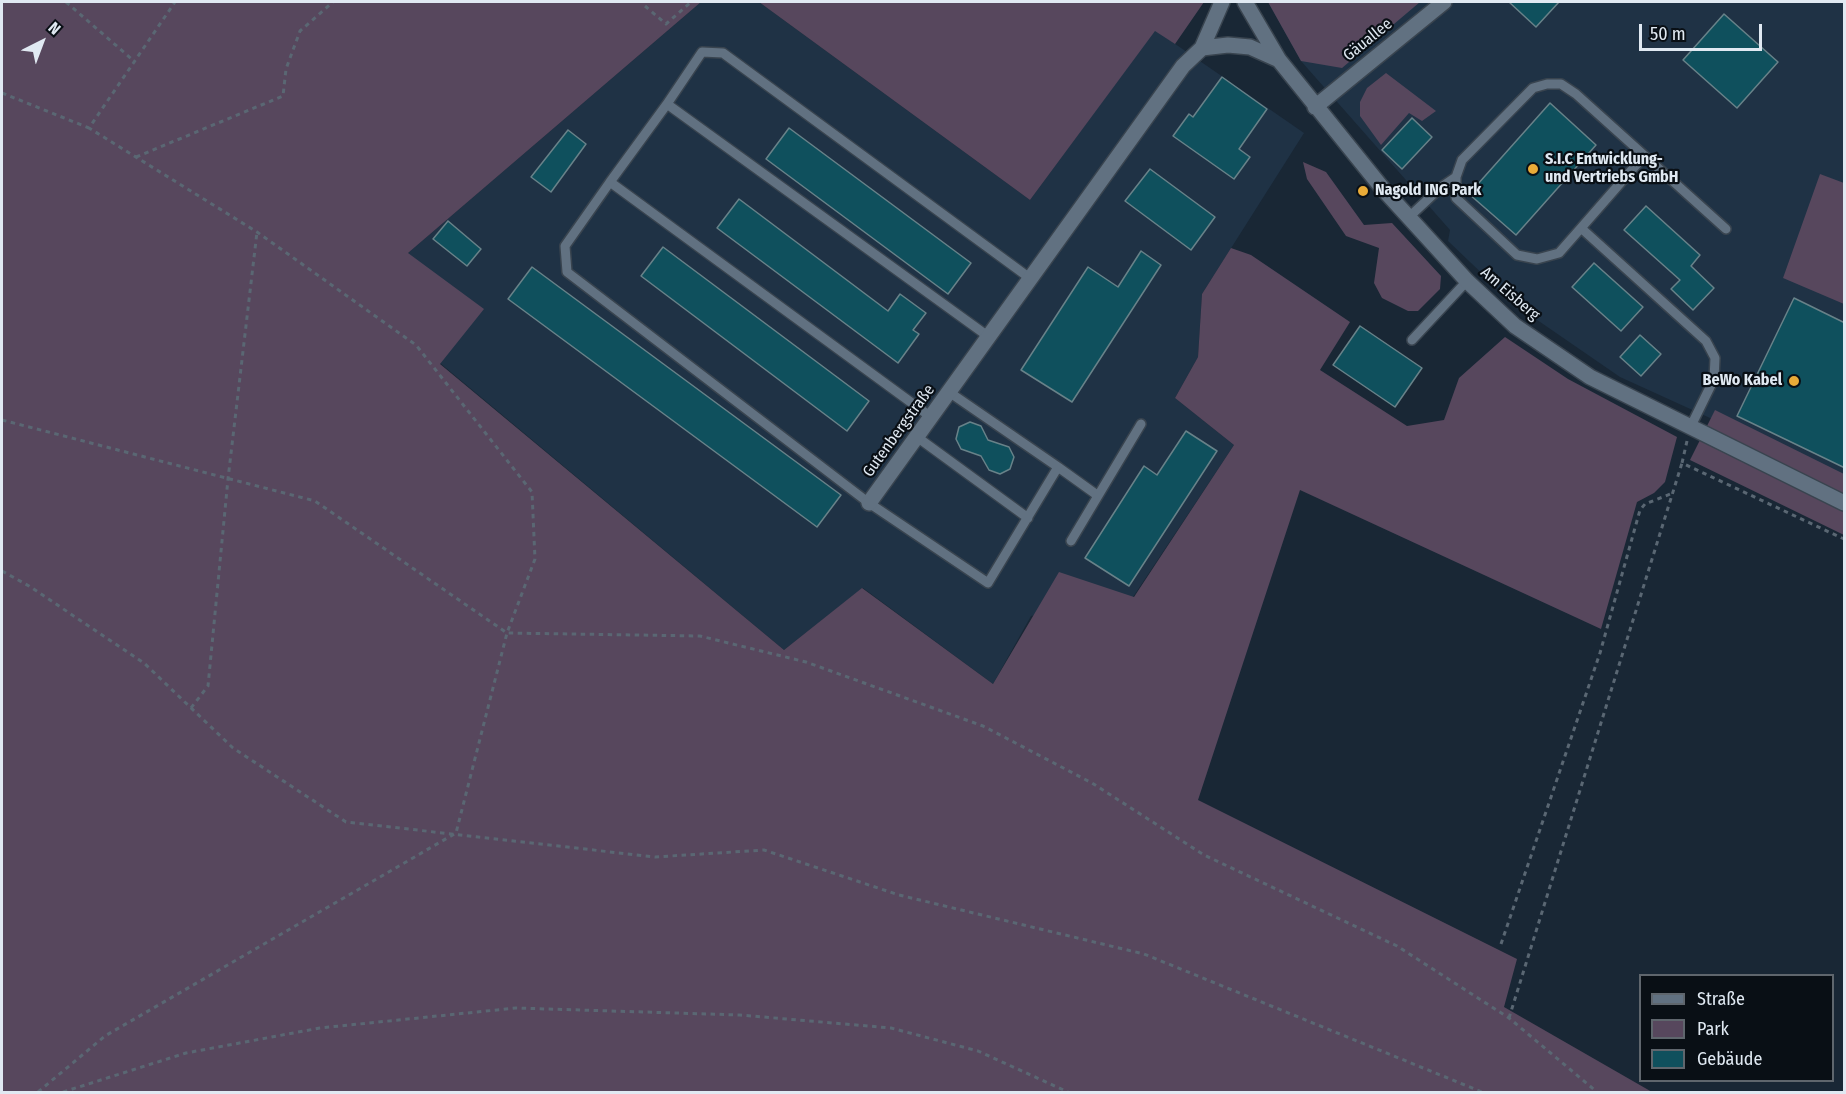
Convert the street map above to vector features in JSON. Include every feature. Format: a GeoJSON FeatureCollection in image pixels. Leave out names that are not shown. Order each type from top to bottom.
{"type":"FeatureCollection","features":[{"type":"Feature","properties":{"kind":"street","name":"Gutenbergstraße"},"geometry":{"type":"LineString","coordinates":[[869,503],[1183,66],[1202,48],[1222,2]]}},
{"type":"Feature","properties":{"kind":"street","name":"Am Eisberg"},"geometry":{"type":"LineString","coordinates":[[1245,2],[1279,60],[1408,219],[1467,281],[1515,326],[1590,377],[1845,503]]}},
{"type":"Feature","properties":{"kind":"street","name":"Gäuallee"},"geometry":{"type":"LineString","coordinates":[[1315,107],[1444,2]]}},
{"type":"Feature","properties":{"kind":"street"},"geometry":{"type":"LineString","coordinates":[[1202,48],[1228,45],[1250,47],[1279,60]]}},
{"type":"Feature","properties":{"kind":"lane","name":"Gutenbergstraße"},"geometry":{"type":"LineString","coordinates":[[869,503],[567,272],[565,246],[702,52],[723,53],[1030,279]]}},
{"type":"Feature","properties":{"kind":"lane"},"geometry":{"type":"LineString","coordinates":[[1644,156],[1559,253],[1537,259],[1517,255],[1456,198],[1456,177],[1462,160],[1533,88],[1547,84],[1561,84],[1575,94],[1726,229]]}},
{"type":"Feature","properties":{"kind":"lane"},"geometry":{"type":"LineString","coordinates":[[667,104],[989,337]]}},
{"type":"Feature","properties":{"kind":"lane"},"geometry":{"type":"LineString","coordinates":[[1408,219],[1440,188],[1456,177]]}},
{"type":"Feature","properties":{"kind":"lane"},"geometry":{"type":"LineString","coordinates":[[610,182],[931,417]]}},
{"type":"Feature","properties":{"kind":"lane"},"geometry":{"type":"LineString","coordinates":[[1581,228],[1706,341],[1715,358],[1714,379],[1690,428]]}},
{"type":"Feature","properties":{"kind":"lane"},"geometry":{"type":"LineString","coordinates":[[1412,340],[1467,281]]}},
{"type":"Feature","properties":{"kind":"lane"},"geometry":{"type":"LineString","coordinates":[[949,392],[1097,495]]}},
{"type":"Feature","properties":{"kind":"lane"},"geometry":{"type":"LineString","coordinates":[[1071,541],[1141,424]]}},
{"type":"Feature","properties":{"kind":"lane"},"geometry":{"type":"LineString","coordinates":[[916,437],[1028,518]]}},
{"type":"Feature","properties":{"kind":"lane"},"geometry":{"type":"LineString","coordinates":[[869,503],[988,583],[1058,467]]}},
{"type":"Feature","properties":{"kind":"path"},"geometry":{"type":"LineString","coordinates":[[66,2],[134,61]]}},
{"type":"Feature","properties":{"kind":"path"},"geometry":{"type":"LineString","coordinates":[[89,128],[175,2]]}},
{"type":"Feature","properties":{"kind":"path"},"geometry":{"type":"LineString","coordinates":[[135,157],[283,96],[286,69],[300,32],[333,2]]}},
{"type":"Feature","properties":{"kind":"path"},"geometry":{"type":"LineString","coordinates":[[645,6],[666,24],[691,2]]}},
{"type":"Feature","properties":{"kind":"path"},"geometry":{"type":"LineString","coordinates":[[2,93],[89,128],[257,232],[416,345],[532,492],[535,559],[507,633],[456,833],[105,1036],[38,1092]]}},
{"type":"Feature","properties":{"kind":"path"},"geometry":{"type":"LineString","coordinates":[[191,708],[208,686],[228,479],[257,232]]}},
{"type":"Feature","properties":{"kind":"path"},"geometry":{"type":"LineString","coordinates":[[2,420],[315,501],[507,633],[700,636],[806,662],[983,726],[1092,783],[1204,855],[1397,946],[1509,1018],[1597,1092]]}},
{"type":"Feature","properties":{"kind":"path"},"geometry":{"type":"LineString","coordinates":[[1509,1018],[1682,463],[1690,428]]}},
{"type":"Feature","properties":{"kind":"path"},"geometry":{"type":"LineString","coordinates":[[1682,463],[1845,538]]}},
{"type":"Feature","properties":{"kind":"path"},"geometry":{"type":"LineString","coordinates":[[1501,945],[1600,653],[1640,510],[1645,504],[1672,494]]}},
{"type":"Feature","properties":{"kind":"path"},"geometry":{"type":"LineString","coordinates":[[2,572],[29,586],[144,663],[233,748],[346,822],[655,857],[764,850],[899,895],[1144,954],[1482,1092]]}},
{"type":"Feature","properties":{"kind":"path"},"geometry":{"type":"LineString","coordinates":[[63,1092],[186,1053],[320,1028],[516,1008],[740,1015],[891,1028],[978,1051],[1068,1092]]}},
{"type":"Feature","properties":{"kind":"shaded area"},"geometry":{"type":"Polygon","coordinates":[[[701,2],[759,2],[1030,200],[1155,30],[1304,133],[1202,294],[1198,357],[1175,398],[1234,445],[1133,597],[1031,616],[993,684],[863,588],[784,650],[440,363],[408,253],[701,2]]]}},
{"type":"Feature","properties":{"kind":"shaded area"},"geometry":{"type":"Polygon","coordinates":[[[1268,2],[1844,2],[1844,479],[1620,377],[1514,304],[1448,241],[1450,230],[1301,61],[1268,2]]]}},
{"type":"Feature","properties":{"kind":"green space"},"geometry":{"type":"Polygon","coordinates":[[[2,2],[701,2],[408,253],[484,309],[440,364],[784,650],[862,588],[993,684],[1059,572],[1134,597],[1234,445],[1175,398],[1198,357],[1202,294],[1231,248],[1251,255],[1350,322],[1320,370],[1407,426],[1444,420],[1459,378],[1505,337],[1568,379],[1677,437],[1665,482],[1654,493],[1637,502],[1601,629],[1300,490],[1198,800],[1517,959],[1504,1007],[1652,1092],[2,1092],[2,2]]]}},
{"type":"Feature","properties":{"kind":"green space"},"geometry":{"type":"Polygon","coordinates":[[[759,2],[1204,2],[1175,44],[1155,31],[1030,200],[759,2]]]}},
{"type":"Feature","properties":{"kind":"green space"},"geometry":{"type":"Polygon","coordinates":[[[1268,2],[1420,2],[1342,68],[1301,61],[1268,2]]]}},
{"type":"Feature","properties":{"kind":"green space"},"geometry":{"type":"Polygon","coordinates":[[[1386,73],[1436,111],[1422,121],[1409,113],[1381,145],[1360,116],[1360,102],[1367,88],[1386,73]]]}},
{"type":"Feature","properties":{"kind":"green space"},"geometry":{"type":"Polygon","coordinates":[[[1303,162],[1326,172],[1364,225],[1392,223],[1441,276],[1440,289],[1418,311],[1408,311],[1382,298],[1374,283],[1379,248],[1346,236],[1307,179],[1303,162]]]}},
{"type":"Feature","properties":{"kind":"green space"},"geometry":{"type":"Polygon","coordinates":[[[1820,174],[1844,183],[1844,304],[1783,278],[1820,174]]]}},
{"type":"Feature","properties":{"kind":"green space"},"geometry":{"type":"Polygon","coordinates":[[[1715,410],[1844,474],[1844,535],[1690,460],[1715,410]]]}},
{"type":"Feature","properties":{"kind":"building"},"geometry":{"type":"Polygon","coordinates":[[[1509,2],[1559,2],[1536,27],[1509,2]]]}},
{"type":"Feature","properties":{"kind":"building"},"geometry":{"type":"Polygon","coordinates":[[[1724,14],[1778,62],[1737,108],[1683,60],[1724,14]]]}},
{"type":"Feature","properties":{"kind":"building"},"geometry":{"type":"Polygon","coordinates":[[[1222,77],[1267,109],[1239,149],[1250,157],[1234,179],[1173,136],[1189,114],[1193,117],[1222,77]]]}},
{"type":"Feature","properties":{"kind":"building","name":"S.I.C Entwicklung- und Vertriebs GmbH"},"geometry":{"type":"Polygon","coordinates":[[[1550,103],[1596,145],[1516,235],[1469,194],[1550,103]]]}},
{"type":"Feature","properties":{"kind":"building"},"geometry":{"type":"Polygon","coordinates":[[[1412,118],[1432,137],[1402,169],[1382,150],[1412,118]]]}},
{"type":"Feature","properties":{"kind":"building"},"geometry":{"type":"Polygon","coordinates":[[[789,128],[971,263],[948,294],[766,159],[789,128]]]}},
{"type":"Feature","properties":{"kind":"building"},"geometry":{"type":"Polygon","coordinates":[[[568,130],[586,144],[551,192],[531,177],[568,130]]]}},
{"type":"Feature","properties":{"kind":"building"},"geometry":{"type":"Polygon","coordinates":[[[1150,169],[1215,217],[1191,250],[1125,201],[1150,169]]]}},
{"type":"Feature","properties":{"kind":"building"},"geometry":{"type":"Polygon","coordinates":[[[739,199],[888,311],[900,294],[926,313],[913,330],[919,334],[898,363],[717,228],[739,199]]]}},
{"type":"Feature","properties":{"kind":"building"},"geometry":{"type":"Polygon","coordinates":[[[1646,206],[1700,255],[1691,266],[1714,288],[1693,310],[1671,289],[1680,280],[1624,230],[1646,206]]]}},
{"type":"Feature","properties":{"kind":"building"},"geometry":{"type":"Polygon","coordinates":[[[448,221],[481,249],[467,266],[433,239],[448,221]]]}},
{"type":"Feature","properties":{"kind":"building"},"geometry":{"type":"Polygon","coordinates":[[[663,247],[869,401],[847,431],[641,276],[663,247]]]}},
{"type":"Feature","properties":{"kind":"building"},"geometry":{"type":"Polygon","coordinates":[[[1141,251],[1161,265],[1072,402],[1021,370],[1088,267],[1118,287],[1141,251]]]}},
{"type":"Feature","properties":{"kind":"building"},"geometry":{"type":"Polygon","coordinates":[[[1594,263],[1643,307],[1621,331],[1572,287],[1594,263]]]}},
{"type":"Feature","properties":{"kind":"building"},"geometry":{"type":"Polygon","coordinates":[[[532,267],[841,495],[817,527],[508,299],[532,267]]]}},
{"type":"Feature","properties":{"kind":"building","name":"BeWo Kabel"},"geometry":{"type":"Polygon","coordinates":[[[1794,298],[1845,323],[1845,468],[1737,416],[1794,298]]]}},
{"type":"Feature","properties":{"kind":"building"},"geometry":{"type":"Polygon","coordinates":[[[1360,326],[1422,368],[1395,407],[1333,365],[1360,326]]]}},
{"type":"Feature","properties":{"kind":"building"},"geometry":{"type":"Polygon","coordinates":[[[1640,335],[1661,354],[1641,376],[1620,357],[1640,335]]]}},
{"type":"Feature","properties":{"kind":"building"},"geometry":{"type":"Polygon","coordinates":[[[970,422],[981,426],[988,440],[1009,447],[1014,457],[1010,469],[1000,474],[989,470],[981,456],[961,449],[956,439],[959,427],[970,422]]]}},
{"type":"Feature","properties":{"kind":"building"},"geometry":{"type":"Polygon","coordinates":[[[1186,431],[1217,451],[1129,586],[1085,558],[1144,466],[1157,475],[1186,431]]]}},
{"type":"Feature","properties":{"kind":"place","name":"S.I.C Entwicklung- und Vertriebs GmbH"},"geometry":{"type":"Point","coordinates":[1533,169]}},
{"type":"Feature","properties":{"kind":"place","name":"Nagold ING Park"},"geometry":{"type":"Point","coordinates":[1363,191]}},
{"type":"Feature","properties":{"kind":"place","name":"BeWo Kabel"},"geometry":{"type":"Point","coordinates":[1794,381]}}]}
